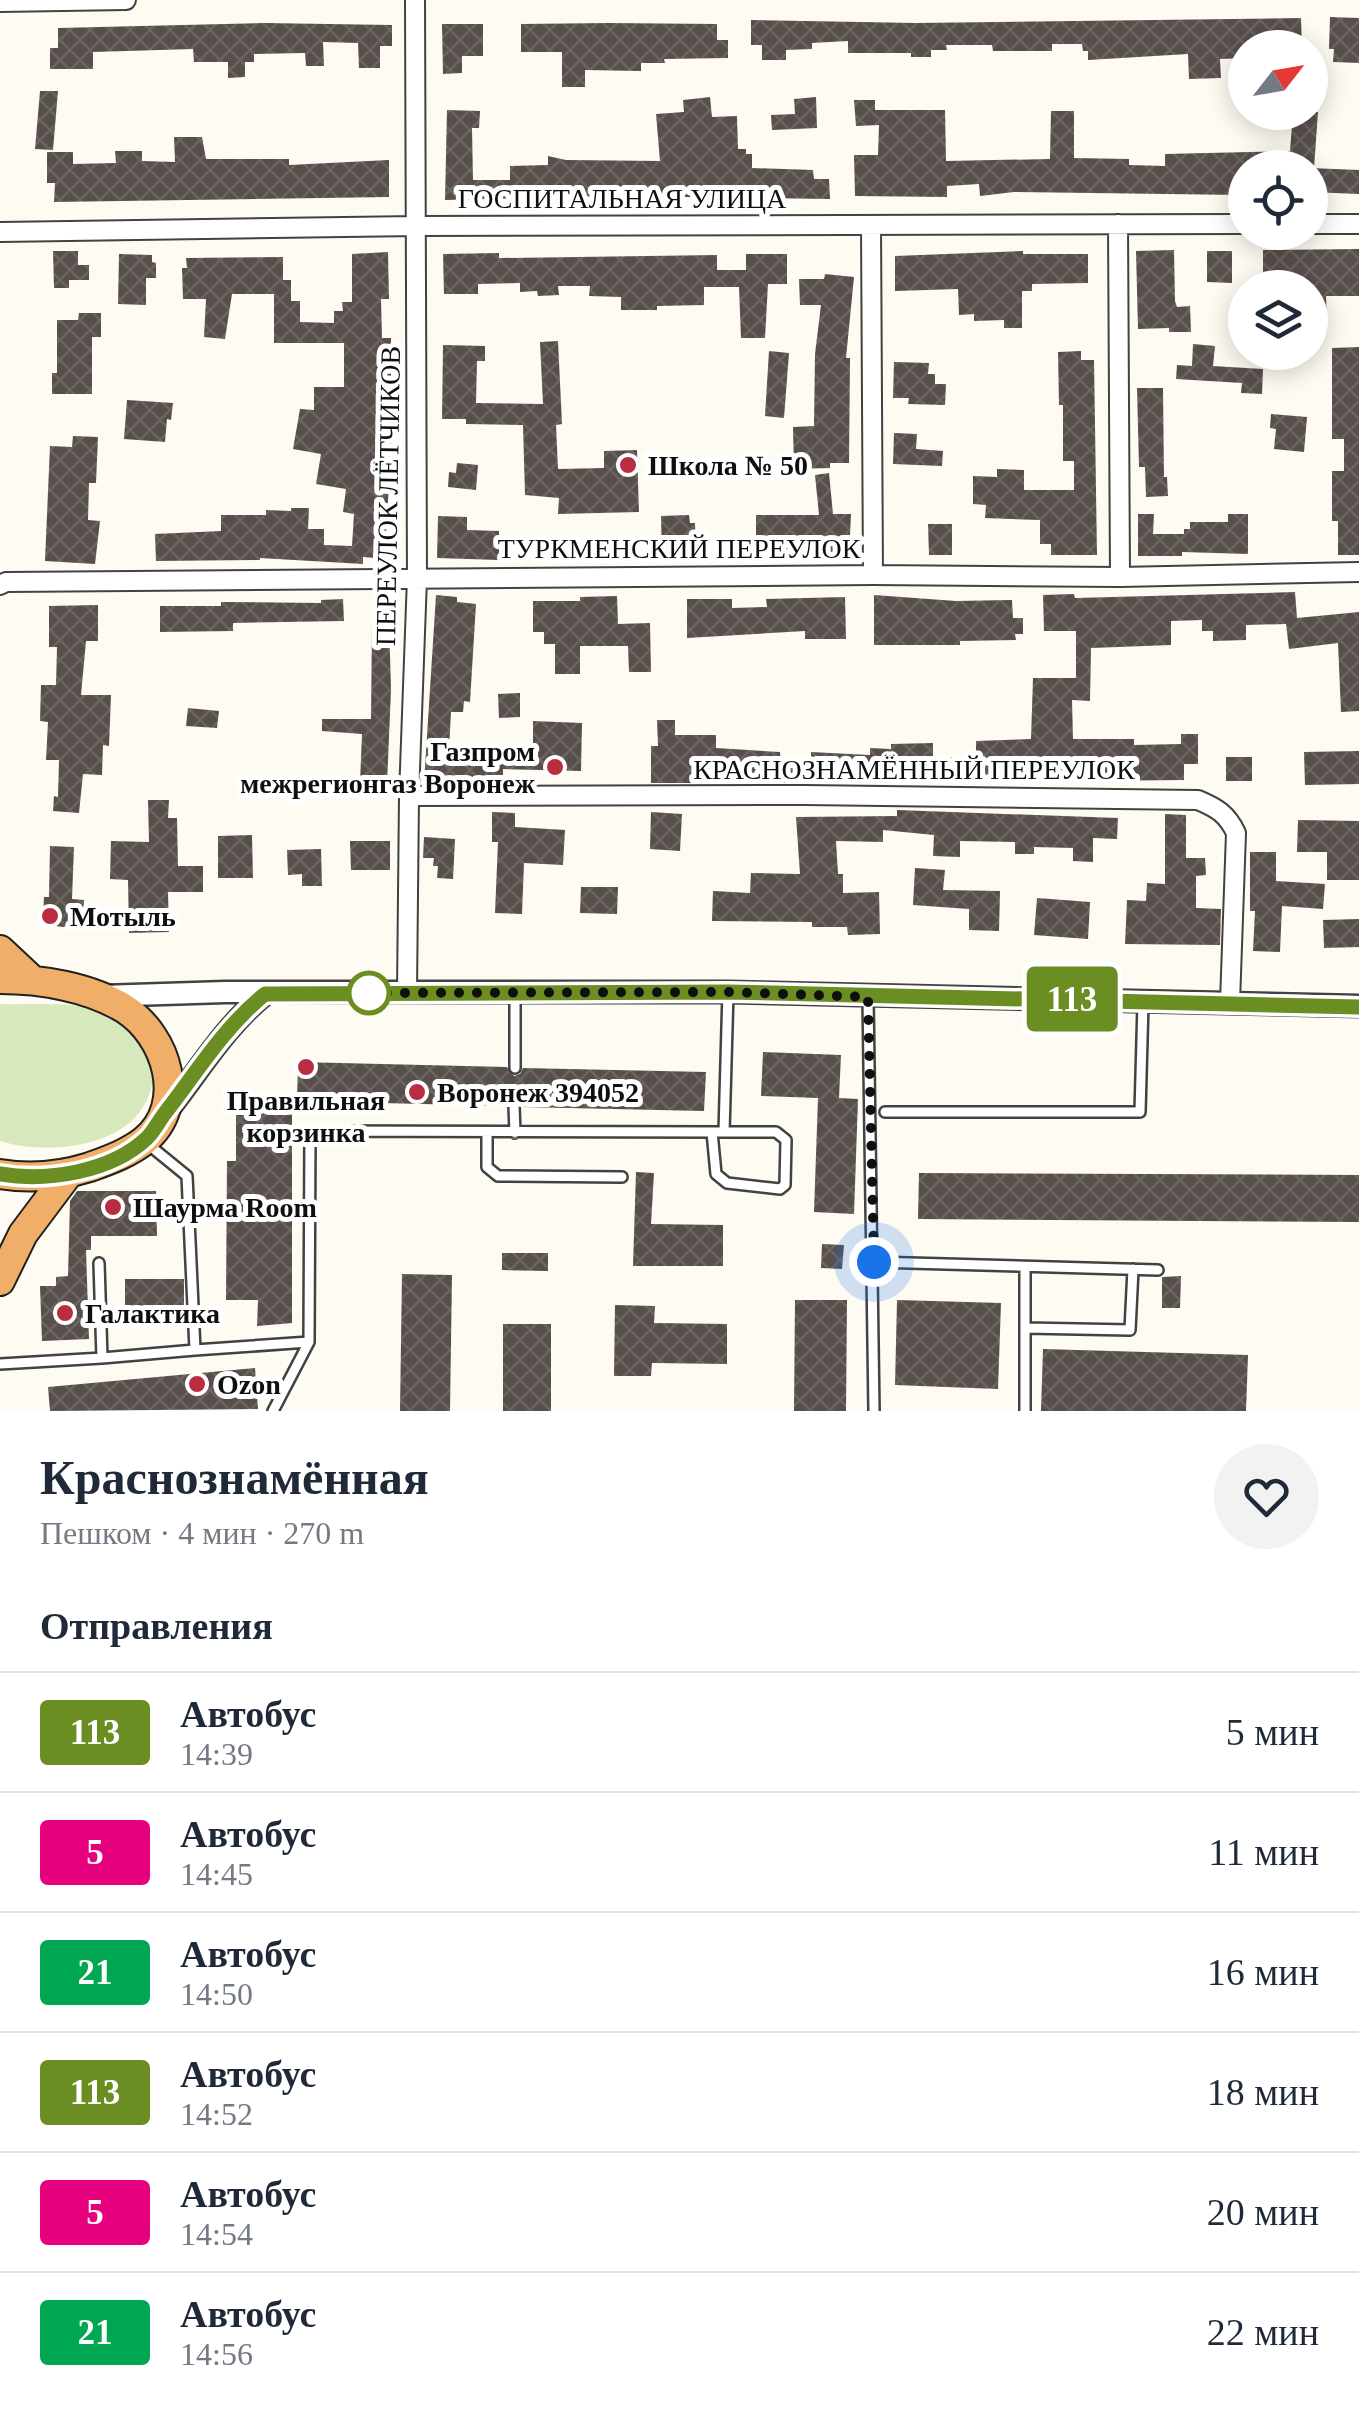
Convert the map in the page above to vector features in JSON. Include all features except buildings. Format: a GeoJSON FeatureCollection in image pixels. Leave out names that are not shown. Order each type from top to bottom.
{"type":"FeatureCollection","features":[{"type":"Feature","properties":{"kind":"highway"},"geometry":{"type":"LineString","coordinates":[[0,950],[32,980]]}},
{"type":"Feature","properties":{"kind":"highway"},"geometry":{"type":"LineString","coordinates":[[0,980],[32,980],[99,996],[136,1018],[164,1056],[168,1098],[162,1116],[144,1140],[112,1160],[68,1174],[0,1174]]}},
{"type":"Feature","properties":{"kind":"highway"},"geometry":{"type":"LineString","coordinates":[[0,1281],[23,1234],[68,1174]]}},
{"type":"Feature","properties":{"kind":"street"},"geometry":{"type":"LineString","coordinates":[[0,2],[126,0]]}},
{"type":"Feature","properties":{"kind":"street","name":"ПЕРЕУЛОК ЛЁТЧИКОВ"},"geometry":{"type":"LineString","coordinates":[[407,992],[408,796],[417,578],[415,0]]}},
{"type":"Feature","properties":{"kind":"street"},"geometry":{"type":"LineString","coordinates":[[1118,224],[1120,576]]}},
{"type":"Feature","properties":{"kind":"street","name":"ГОСПИТАЛЬНАЯ УЛИЦА"},"geometry":{"type":"LineString","coordinates":[[0,232],[417,226],[1228,224]]}},
{"type":"Feature","properties":{"kind":"street"},"geometry":{"type":"LineString","coordinates":[[1328,224],[1359,224]]}},
{"type":"Feature","properties":{"kind":"street"},"geometry":{"type":"LineString","coordinates":[[870,225],[873,574]]}},
{"type":"Feature","properties":{"kind":"street","name":"ТУРКМЕНСКИЙ ПЕРЕУЛОК"},"geometry":{"type":"LineString","coordinates":[[0,585],[417,578],[1359,572]]}},
{"type":"Feature","properties":{"kind":"street","name":"КРАСНОЗНАМЁННЫЙ ПЕРЕУЛОК"},"geometry":{"type":"LineString","coordinates":[[408,796],[1198,800],[1218,808],[1236,834],[1230,1002]]}},
{"type":"Feature","properties":{"kind":"street"},"geometry":{"type":"LineString","coordinates":[[99,996],[226,992],[728,992],[1359,1006]]}},
{"type":"Feature","properties":{"kind":"street"},"geometry":{"type":"LineString","coordinates":[[162,1116],[216,1042],[241,1013],[265,994]]}},
{"type":"Feature","properties":{"kind":"lane"},"geometry":{"type":"LineString","coordinates":[[515,991],[515,1068]]}},
{"type":"Feature","properties":{"kind":"lane"},"geometry":{"type":"LineString","coordinates":[[724,1132],[728,992]]}},
{"type":"Feature","properties":{"kind":"lane"},"geometry":{"type":"LineString","coordinates":[[868,997],[874,1411]]}},
{"type":"Feature","properties":{"kind":"lane"},"geometry":{"type":"LineString","coordinates":[[886,1112],[1140,1112],[1143,1000]]}},
{"type":"Feature","properties":{"kind":"lane"},"geometry":{"type":"LineString","coordinates":[[514,1106],[514,1132]]}},
{"type":"Feature","properties":{"kind":"lane"},"geometry":{"type":"LineString","coordinates":[[273,1411],[309,1342],[310,1131],[776,1132],[786,1140],[785,1185],[780,1188],[727,1183],[716,1174],[712,1132]]}},
{"type":"Feature","properties":{"kind":"lane"},"geometry":{"type":"LineString","coordinates":[[487,1132],[487,1167],[498,1176],[622,1177]]}},
{"type":"Feature","properties":{"kind":"lane"},"geometry":{"type":"LineString","coordinates":[[144,1140],[187,1176],[194,1350]]}},
{"type":"Feature","properties":{"kind":"lane"},"geometry":{"type":"LineString","coordinates":[[874,1262],[1158,1270]]}},
{"type":"Feature","properties":{"kind":"lane"},"geometry":{"type":"LineString","coordinates":[[100,1263],[102,1358]]}},
{"type":"Feature","properties":{"kind":"lane"},"geometry":{"type":"LineString","coordinates":[[1025,1267],[1025,1411]]}},
{"type":"Feature","properties":{"kind":"lane"},"geometry":{"type":"LineString","coordinates":[[1025,1328],[1130,1330],[1133,1270]]}},
{"type":"Feature","properties":{"kind":"lane"},"geometry":{"type":"LineString","coordinates":[[0,1364],[309,1342]]}},
{"type":"Feature","properties":{"kind":"green space"},"geometry":{"type":"Polygon","coordinates":[[[0,1004],[78,1006],[118,1020],[141,1045],[152,1069],[149,1095],[139,1113],[124,1127],[85,1144],[40,1148],[0,1141],[0,1004]]]}},
{"type":"Feature","properties":{"kind":"bus line","name":"113"},"geometry":{"type":"LineString","coordinates":[[0,1174],[68,1174],[112,1160],[144,1140],[192,1080],[216,1042],[241,1013],[265,994],[728,992],[1359,1007]]}},
{"type":"Feature","properties":{"kind":"place","name":"Школа № 50"},"geometry":{"type":"Point","coordinates":[628,465]}},
{"type":"Feature","properties":{"kind":"place","name":"Газпром межрегионгаз Воронеж"},"geometry":{"type":"Point","coordinates":[555,767]}},
{"type":"Feature","properties":{"kind":"place","name":"Мотыль"},"geometry":{"type":"Point","coordinates":[50,916]}},
{"type":"Feature","properties":{"kind":"place","name":"Правильная корзинка"},"geometry":{"type":"Point","coordinates":[306,1067]}},
{"type":"Feature","properties":{"kind":"place","name":"Воронеж 394052"},"geometry":{"type":"Point","coordinates":[417,1092]}},
{"type":"Feature","properties":{"kind":"place","name":"Шаурма Room"},"geometry":{"type":"Point","coordinates":[113,1207]}},
{"type":"Feature","properties":{"kind":"place","name":"Галактика"},"geometry":{"type":"Point","coordinates":[65,1313]}},
{"type":"Feature","properties":{"kind":"place","name":"Ozon"},"geometry":{"type":"Point","coordinates":[197,1384]}},
{"type":"Feature","properties":{"kind":"route"},"geometry":{"type":"LineString","coordinates":[[369,993],[728,992],[868,997],[874,1262]]}}]}
